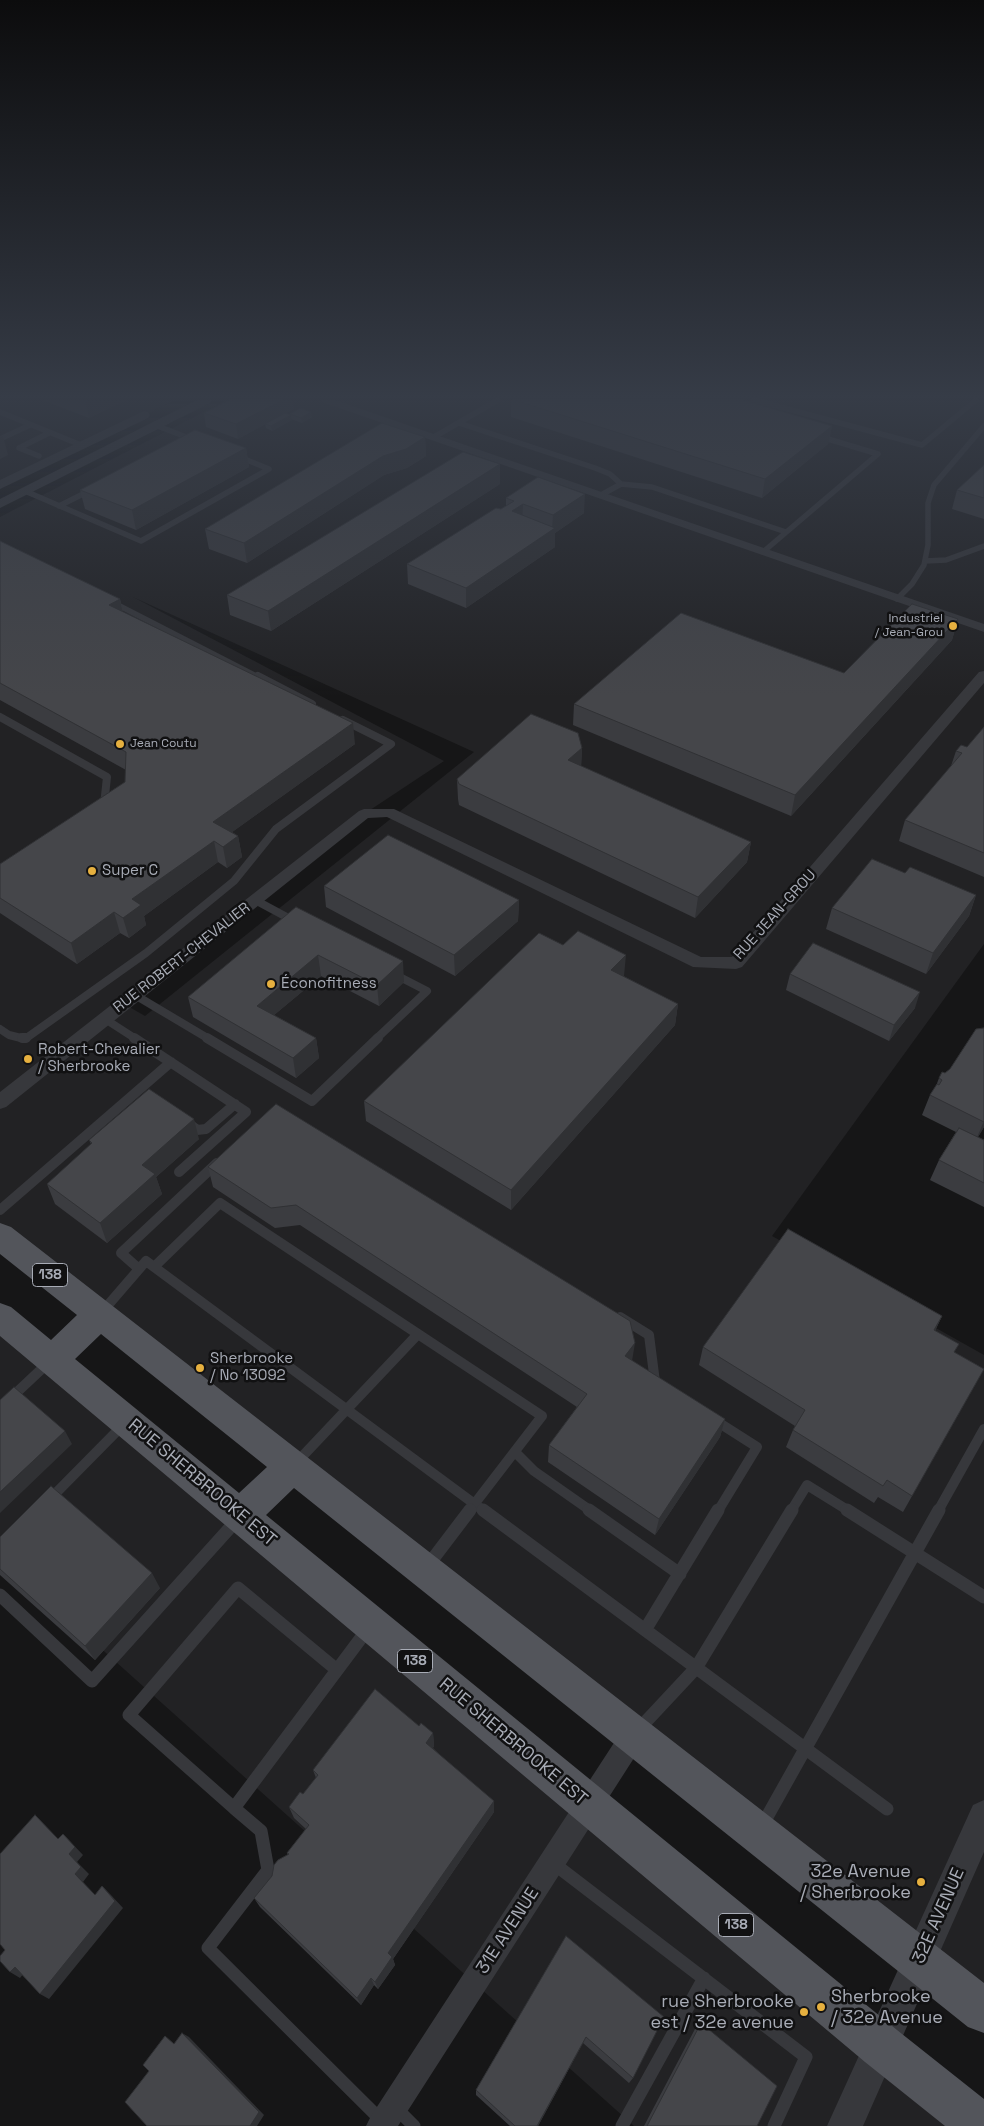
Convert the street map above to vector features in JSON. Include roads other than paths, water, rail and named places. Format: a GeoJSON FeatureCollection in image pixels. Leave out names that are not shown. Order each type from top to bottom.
{"type":"FeatureCollection","features":[{"type":"Feature","properties":{"kind":"main road","name":"138"},"geometry":{"type":"LineString","coordinates":[[0,1236],[984,2012]]}},
{"type":"Feature","properties":{"kind":"main road"},"geometry":{"type":"LineString","coordinates":[[52,1360],[100,1315]]}},
{"type":"Feature","properties":{"kind":"main road","name":"RUE SHERBROOKE EST"},"geometry":{"type":"LineString","coordinates":[[0,1317],[881,2046],[982,2126]]}},
{"type":"Feature","properties":{"kind":"main road"},"geometry":{"type":"LineString","coordinates":[[241,1515],[293,1466]]}},
{"type":"Feature","properties":{"kind":"street"},"geometry":{"type":"LineString","coordinates":[[613,499],[984,628]]}},
{"type":"Feature","properties":{"kind":"street","name":"RUE JEAN-GROU"},"geometry":{"type":"LineString","coordinates":[[364,814],[389,812],[699,963],[736,963],[984,675]]}},
{"type":"Feature","properties":{"kind":"street","name":"RUE ROBERT-CHEVALIER"},"geometry":{"type":"LineString","coordinates":[[0,1102],[364,814]]}},
{"type":"Feature","properties":{"kind":"street","name":"31E AVENUE"},"geometry":{"type":"LineString","coordinates":[[386,2118],[634,1735]]}},
{"type":"Feature","properties":{"kind":"street","name":"32E AVENUE"},"geometry":{"type":"LineString","coordinates":[[845,2126],[984,1816]]}},
{"type":"Feature","properties":{"kind":"lane"},"geometry":{"type":"LineString","coordinates":[[44,499],[141,541],[215,499]]}},
{"type":"Feature","properties":{"kind":"lane"},"geometry":{"type":"LineString","coordinates":[[59,506],[73,499]]}},
{"type":"Feature","properties":{"kind":"lane"},"geometry":{"type":"LineString","coordinates":[[688,499],[786,532]]}},
{"type":"Feature","properties":{"kind":"lane"},"geometry":{"type":"LineString","coordinates":[[763,552],[825,499]]}},
{"type":"Feature","properties":{"kind":"lane"},"geometry":{"type":"LineString","coordinates":[[897,598],[918,576],[925,561],[930,499]]}},
{"type":"Feature","properties":{"kind":"lane"},"geometry":{"type":"LineString","coordinates":[[925,561],[946,560],[984,546]]}},
{"type":"Feature","properties":{"kind":"lane"},"geometry":{"type":"LineString","coordinates":[[106,599],[320,708]]}},
{"type":"Feature","properties":{"kind":"lane"},"geometry":{"type":"LineString","coordinates":[[0,717],[107,777],[104,805],[96,810]]}},
{"type":"Feature","properties":{"kind":"lane"},"geometry":{"type":"LineString","coordinates":[[0,1029],[8,1035],[25,1039],[146,953],[234,881],[276,829],[390,744],[337,717]]}},
{"type":"Feature","properties":{"kind":"lane"},"geometry":{"type":"LineString","coordinates":[[255,900],[306,927]]}},
{"type":"Feature","properties":{"kind":"lane"},"geometry":{"type":"LineString","coordinates":[[135,995],[312,1101],[427,991],[384,968]]}},
{"type":"Feature","properties":{"kind":"lane"},"geometry":{"type":"LineString","coordinates":[[105,1019],[246,1112],[179,1172]]}},
{"type":"Feature","properties":{"kind":"lane"},"geometry":{"type":"LineString","coordinates":[[0,1210],[143,1092],[171,1062]]}},
{"type":"Feature","properties":{"kind":"lane"},"geometry":{"type":"LineString","coordinates":[[176,1114],[197,1130],[206,1130],[235,1104]]}},
{"type":"Feature","properties":{"kind":"lane"},"geometry":{"type":"LineString","coordinates":[[138,1268],[121,1253],[226,1155]]}},
{"type":"Feature","properties":{"kind":"lane"},"geometry":{"type":"LineString","coordinates":[[154,1267],[220,1203],[542,1416],[424,1570]]}},
{"type":"Feature","properties":{"kind":"lane"},"geometry":{"type":"LineString","coordinates":[[100,1315],[138,1268],[146,1261],[887,1809]]}},
{"type":"Feature","properties":{"kind":"lane"},"geometry":{"type":"LineString","coordinates":[[607,1309],[650,1335],[656,1382],[671,1392]]}},
{"type":"Feature","properties":{"kind":"lane"},"geometry":{"type":"LineString","coordinates":[[293,1466],[418,1334]]}},
{"type":"Feature","properties":{"kind":"lane"},"geometry":{"type":"LineString","coordinates":[[0,1408],[52,1360]]}},
{"type":"Feature","properties":{"kind":"lane"},"geometry":{"type":"LineString","coordinates":[[645,1630],[757,1447],[702,1412]]}},
{"type":"Feature","properties":{"kind":"lane"},"geometry":{"type":"LineString","coordinates":[[41,1507],[127,1422]]}},
{"type":"Feature","properties":{"kind":"lane"},"geometry":{"type":"LineString","coordinates":[[758,1833],[984,1429]]}},
{"type":"Feature","properties":{"kind":"lane"},"geometry":{"type":"LineString","coordinates":[[515,1452],[534,1471],[680,1574]]}},
{"type":"Feature","properties":{"kind":"lane"},"geometry":{"type":"LineString","coordinates":[[634,1735],[696,1668],[807,1485],[984,1597]]}},
{"type":"Feature","properties":{"kind":"lane"},"geometry":{"type":"LineString","coordinates":[[0,1595],[92,1681],[241,1515]]}},
{"type":"Feature","properties":{"kind":"lane"},"geometry":{"type":"LineString","coordinates":[[337,1670],[238,1588],[129,1715],[261,1831],[268,1870],[208,1948],[386,2118],[414,2126]]}},
{"type":"Feature","properties":{"kind":"lane"},"geometry":{"type":"LineString","coordinates":[[234,1808],[371,1624]]}},
{"type":"Feature","properties":{"kind":"lane"},"geometry":{"type":"LineString","coordinates":[[552,1863],[806,2057],[774,2126]]}},
{"type":"Feature","properties":{"kind":"lane"},"geometry":{"type":"LineString","coordinates":[[622,2126],[704,1978]]}},
{"type":"Feature","properties":{"kind":"place","name":"Industriel / Jean-Grou"},"geometry":{"type":"Point","coordinates":[953,626]}},
{"type":"Feature","properties":{"kind":"place","name":"Jean Coutu"},"geometry":{"type":"Point","coordinates":[120,744]}},
{"type":"Feature","properties":{"kind":"place","name":"Super C"},"geometry":{"type":"Point","coordinates":[92,871]}},
{"type":"Feature","properties":{"kind":"place","name":"Éconofitness"},"geometry":{"type":"Point","coordinates":[271,984]}},
{"type":"Feature","properties":{"kind":"place","name":"Robert-Chevalier / Sherbrooke"},"geometry":{"type":"Point","coordinates":[28,1059]}},
{"type":"Feature","properties":{"kind":"place","name":"Sherbrooke / No 13092"},"geometry":{"type":"Point","coordinates":[200,1368]}},
{"type":"Feature","properties":{"kind":"place","name":"32e Avenue / Sherbrooke"},"geometry":{"type":"Point","coordinates":[921,1882]}},
{"type":"Feature","properties":{"kind":"place","name":"Sherbrooke / 32e Avenue"},"geometry":{"type":"Point","coordinates":[821,2007]}},
{"type":"Feature","properties":{"kind":"place","name":"rue Sherbrooke est / 32e avenue"},"geometry":{"type":"Point","coordinates":[804,2012]}}]}
